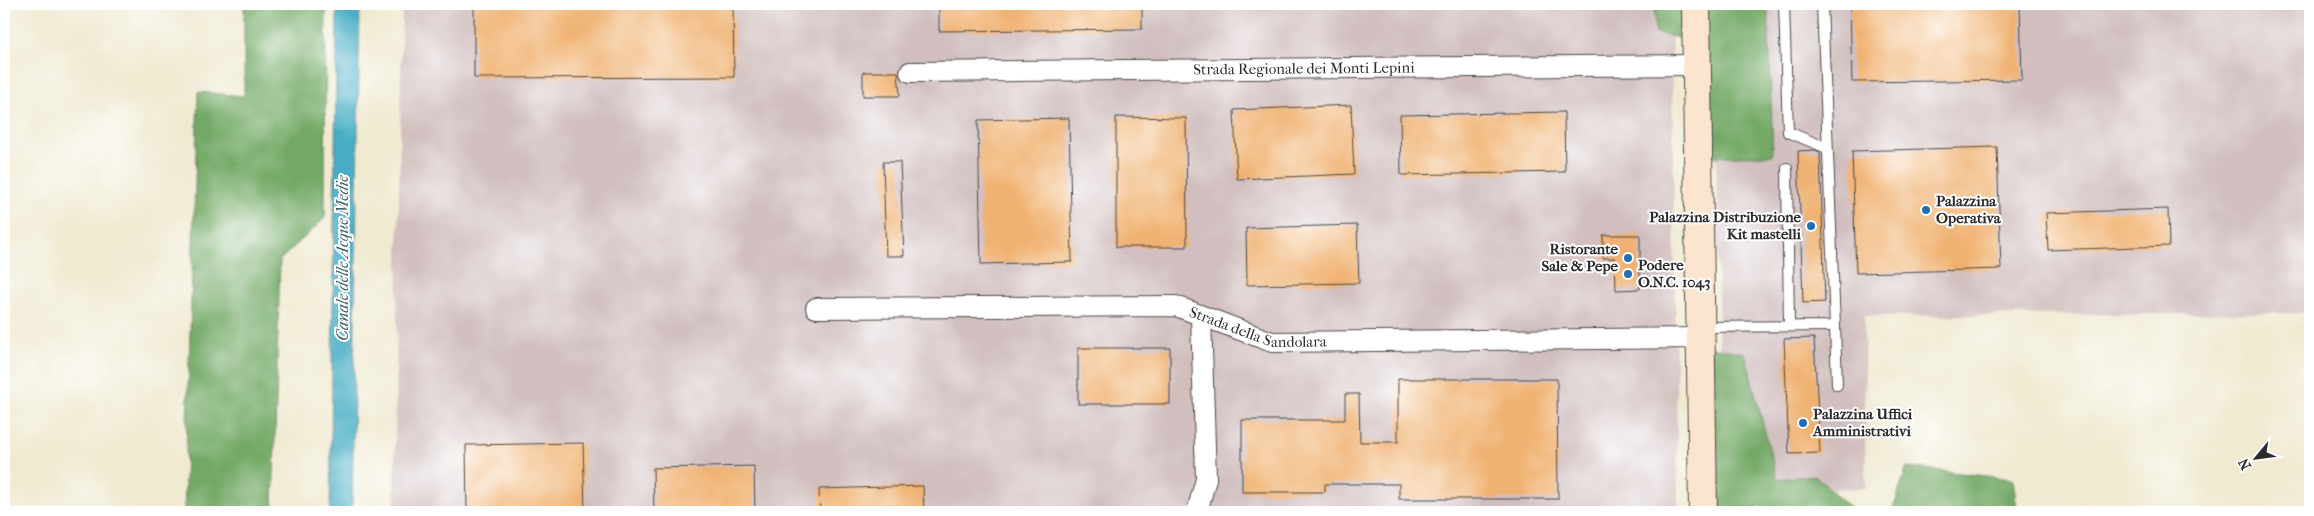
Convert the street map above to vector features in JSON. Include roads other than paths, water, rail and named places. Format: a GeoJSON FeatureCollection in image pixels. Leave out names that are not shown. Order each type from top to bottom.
{"type":"FeatureCollection","features":[{"type":"Feature","properties":{"kind":"main road"},"geometry":{"type":"LineString","coordinates":[[1696,4],[1703,512]]}},
{"type":"Feature","properties":{"kind":"street","name":"Strada Regionale dei Monti Lepini"},"geometry":{"type":"LineString","coordinates":[[910,72],[1696,65]]}},
{"type":"Feature","properties":{"kind":"street","name":"Strada della Sandolara"},"geometry":{"type":"LineString","coordinates":[[816,308],[1176,306],[1272,342],[1700,332]]}},
{"type":"Feature","properties":{"kind":"street"},"geometry":{"type":"LineString","coordinates":[[1197,512],[1206,479],[1202,316]]}},
{"type":"Feature","properties":{"kind":"lane"},"geometry":{"type":"LineString","coordinates":[[1784,4],[1788,132],[1827,148]]}},
{"type":"Feature","properties":{"kind":"lane"},"geometry":{"type":"LineString","coordinates":[[1822,4],[1837,385]]}},
{"type":"Feature","properties":{"kind":"lane"},"geometry":{"type":"LineString","coordinates":[[1787,168],[1789,326]]}},
{"type":"Feature","properties":{"kind":"lane"},"geometry":{"type":"LineString","coordinates":[[1700,332],[1789,326],[1835,326]]}},
{"type":"Feature","properties":{"kind":"water","name":"Canale delle Acque Medie"},"geometry":{"type":"Polygon","coordinates":[[[337,4],[360,4],[352,512],[330,512],[337,4]]]}},
{"type":"Feature","properties":{"kind":"place","name":"Palazzina Operativa"},"geometry":{"type":"Point","coordinates":[1926,210]}},
{"type":"Feature","properties":{"kind":"place","name":"Palazzina Distribuzione Kit mastelli"},"geometry":{"type":"Point","coordinates":[1811,226]}},
{"type":"Feature","properties":{"kind":"place","name":"Ristorante Sale & Pepe"},"geometry":{"type":"Point","coordinates":[1628,258]}},
{"type":"Feature","properties":{"kind":"place","name":"Podere O.N.C. 1043"},"geometry":{"type":"Point","coordinates":[1628,274]}},
{"type":"Feature","properties":{"kind":"place","name":"Palazzina Uffici Amministrativi"},"geometry":{"type":"Point","coordinates":[1803,423]}}]}
